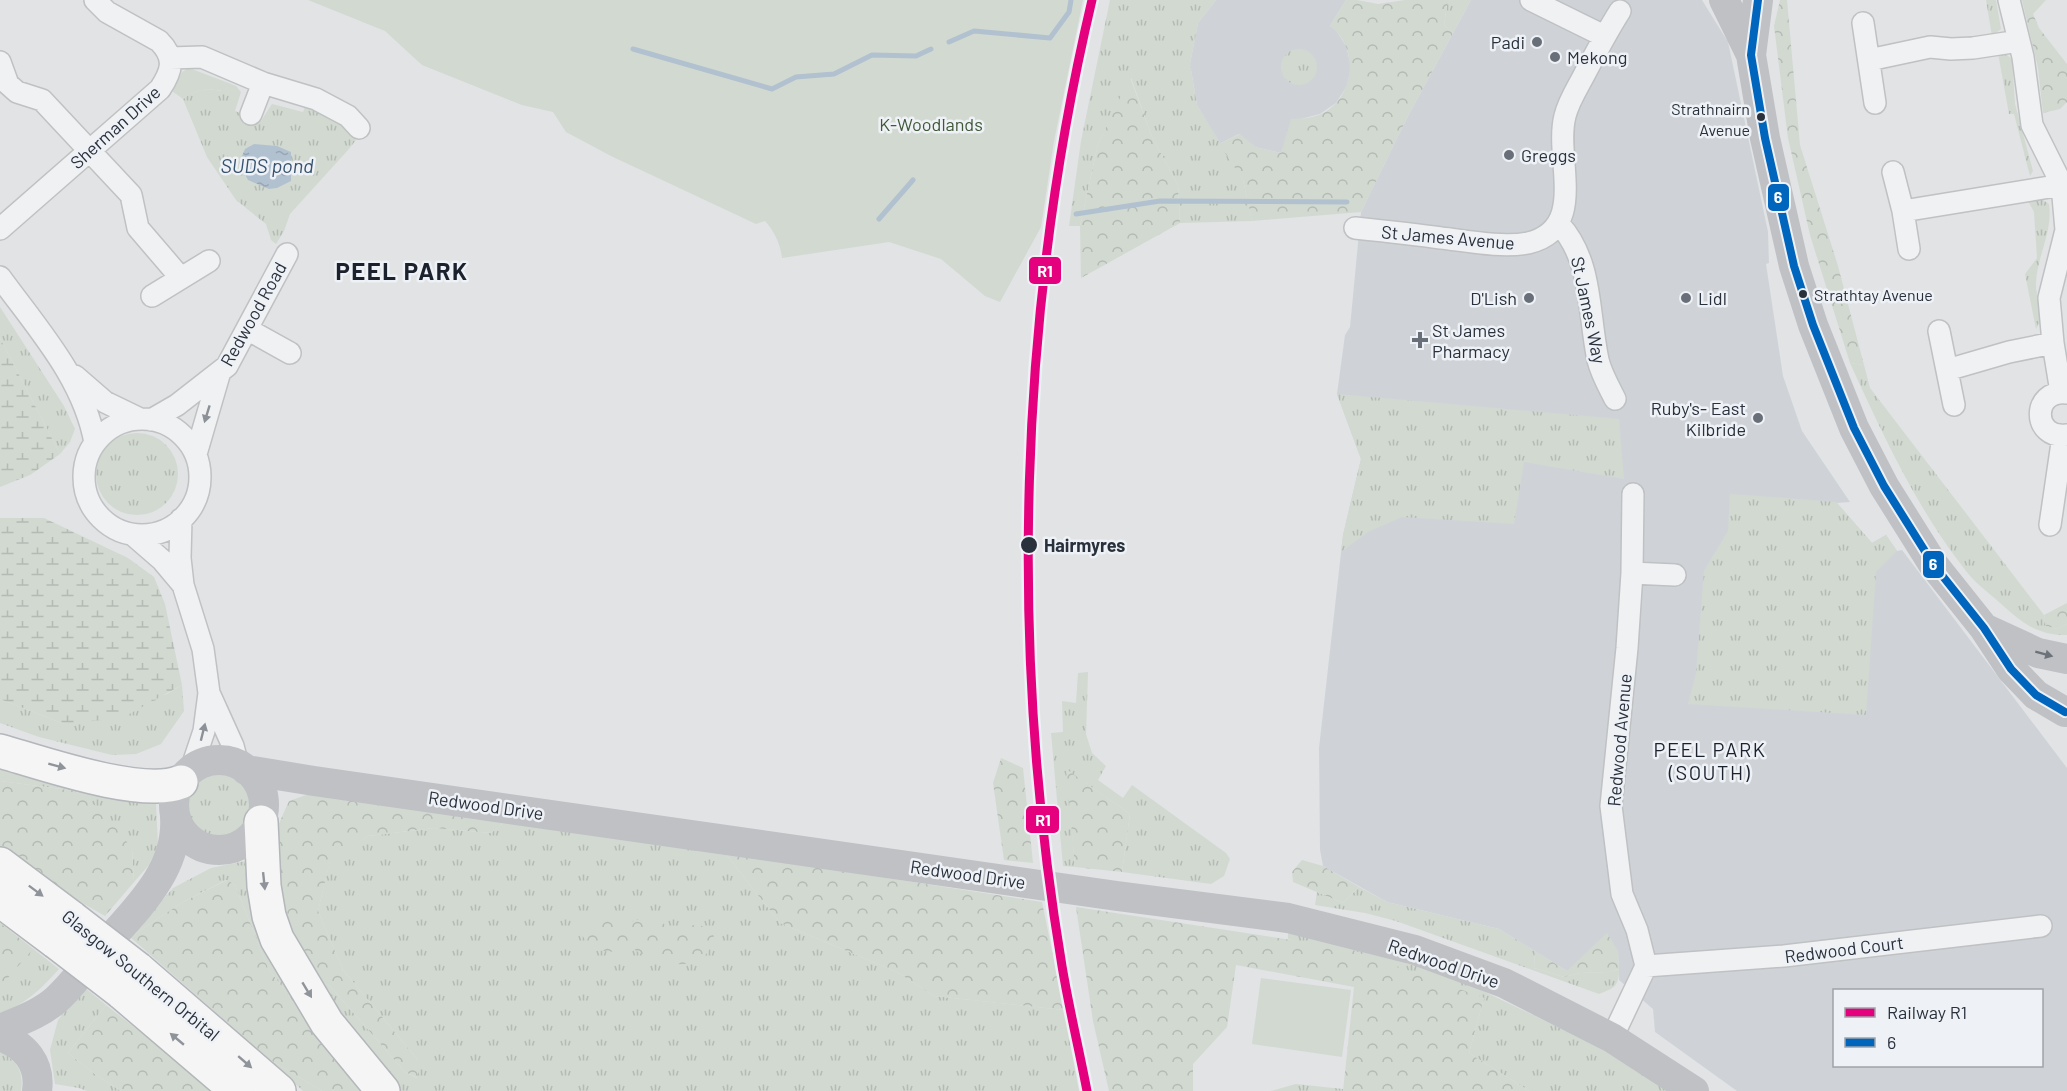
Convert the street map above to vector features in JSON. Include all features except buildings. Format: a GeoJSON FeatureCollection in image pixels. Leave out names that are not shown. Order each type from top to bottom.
{"type":"FeatureCollection","features":[{"type":"Feature","properties":{"kind":"highway"},"geometry":{"type":"LineString","coordinates":[[0,752],[127,783],[165,786],[186,776]]}},
{"type":"Feature","properties":{"kind":"highway"},"geometry":{"type":"LineString","coordinates":[[262,816],[264,886],[269,915],[277,939],[327,1023],[383,1091]]}},
{"type":"Feature","properties":{"kind":"highway","name":"Glasgow Southern Orbital"},"geometry":{"type":"LineString","coordinates":[[0,864],[64,930],[279,1091]]}},
{"type":"Feature","properties":{"kind":"highway","name":"Glasgow Southern Orbital"},"geometry":{"type":"LineString","coordinates":[[0,900],[64,930]]}},
{"type":"Feature","properties":{"kind":"highway","name":"Glasgow Southern Orbital"},"geometry":{"type":"LineString","coordinates":[[129,980],[237,1091]]}},
{"type":"Feature","properties":{"kind":"street"},"geometry":{"type":"LineString","coordinates":[[95,0],[107,12],[159,41],[166,48],[170,58],[202,57],[263,83],[316,99],[348,116],[359,128]]}},
{"type":"Feature","properties":{"kind":"street"},"geometry":{"type":"LineString","coordinates":[[1532,0],[1604,36]]}},
{"type":"Feature","properties":{"kind":"street"},"geometry":{"type":"LineString","coordinates":[[1724,0],[1751,56],[1765,138],[1794,266],[1813,325],[1854,428],[1884,486],[1933,564],[1984,628],[2011,669],[2036,695],[2066,714]]}},
{"type":"Feature","properties":{"kind":"street"},"geometry":{"type":"LineString","coordinates":[[1751,56],[1758,0]]}},
{"type":"Feature","properties":{"kind":"street"},"geometry":{"type":"LineString","coordinates":[[2009,0],[2019,40],[2032,125],[2062,185],[2066,230],[2049,298],[2053,343],[2064,392],[2045,399],[2040,413],[2041,420],[2049,432],[2065,436],[2061,485],[2049,525]]}},
{"type":"Feature","properties":{"kind":"street"},"geometry":{"type":"LineString","coordinates":[[1559,224],[1565,196],[1563,130],[1565,115],[1604,36],[1628,4]]}},
{"type":"Feature","properties":{"kind":"street"},"geometry":{"type":"LineString","coordinates":[[1863,23],[1875,103]]}},
{"type":"Feature","properties":{"kind":"street"},"geometry":{"type":"LineString","coordinates":[[1869,60],[1930,47],[1973,48],[2019,40]]}},
{"type":"Feature","properties":{"kind":"street","name":"Sherman Drive"},"geometry":{"type":"LineString","coordinates":[[0,229],[160,89],[169,75],[170,58]]}},
{"type":"Feature","properties":{"kind":"street"},"geometry":{"type":"LineString","coordinates":[[0,62],[8,84],[17,92],[42,100],[131,195],[138,228],[180,277]]}},
{"type":"Feature","properties":{"kind":"street"},"geometry":{"type":"LineString","coordinates":[[251,114],[263,83]]}},
{"type":"Feature","properties":{"kind":"street"},"geometry":{"type":"LineString","coordinates":[[1893,172],[1910,249]]}},
{"type":"Feature","properties":{"kind":"street"},"geometry":{"type":"LineString","coordinates":[[1903,211],[2062,185]]}},
{"type":"Feature","properties":{"kind":"street","name":"St James Avenue"},"geometry":{"type":"LineString","coordinates":[[1355,228],[1467,242],[1508,244],[1528,243],[1549,234],[1559,224]]}},
{"type":"Feature","properties":{"kind":"street","name":"St James Way"},"geometry":{"type":"LineString","coordinates":[[1559,224],[1576,247],[1584,269],[1599,363],[1615,399]]}},
{"type":"Feature","properties":{"kind":"street","name":"Redwood Road"},"geometry":{"type":"LineString","coordinates":[[145,419],[177,405],[219,375],[227,366],[287,254]]}},
{"type":"Feature","properties":{"kind":"street"},"geometry":{"type":"LineString","coordinates":[[152,296],[208,261]]}},
{"type":"Feature","properties":{"kind":"street"},"geometry":{"type":"LineString","coordinates":[[0,278],[68,370],[88,414],[95,443]]}},
{"type":"Feature","properties":{"kind":"street"},"geometry":{"type":"LineString","coordinates":[[247,329],[290,353]]}},
{"type":"Feature","properties":{"kind":"street"},"geometry":{"type":"LineString","coordinates":[[1940,331],[1954,405]]}},
{"type":"Feature","properties":{"kind":"street"},"geometry":{"type":"LineString","coordinates":[[1947,370],[2009,352],[2053,343]]}},
{"type":"Feature","properties":{"kind":"street"},"geometry":{"type":"LineString","coordinates":[[68,370],[105,402],[177,430],[196,454],[199,483],[194,502],[181,519],[161,531],[132,534]]}},
{"type":"Feature","properties":{"kind":"street","name":"Redwood Road"},"geometry":{"type":"LineString","coordinates":[[196,454],[219,375]]}},
{"type":"Feature","properties":{"kind":"street"},"geometry":{"type":"LineString","coordinates":[[145,419],[117,424],[95,443],[87,461],[86,490],[90,502],[102,519],[111,526],[132,534],[162,560],[183,585]]}},
{"type":"Feature","properties":{"kind":"street","name":"Redwood Avenue"},"geometry":{"type":"LineString","coordinates":[[1634,494],[1627,648],[1611,806],[1622,894],[1637,930],[1646,966]]}},
{"type":"Feature","properties":{"kind":"street"},"geometry":{"type":"LineString","coordinates":[[35,1077],[42,1033],[56,1000],[152,890],[169,856],[176,832],[174,802],[204,731],[209,693],[203,649],[183,585],[180,558],[181,519]]}},
{"type":"Feature","properties":{"kind":"street"},"geometry":{"type":"LineString","coordinates":[[1632,573],[1675,575]]}},
{"type":"Feature","properties":{"kind":"street"},"geometry":{"type":"LineString","coordinates":[[1984,628],[2038,652],[2067,660]]}},
{"type":"Feature","properties":{"kind":"street"},"geometry":{"type":"LineString","coordinates":[[2066,714],[2061,701],[2061,690],[2067,674]]}},
{"type":"Feature","properties":{"kind":"street"},"geometry":{"type":"LineString","coordinates":[[152,890],[222,851],[243,844],[254,834],[262,816],[263,796],[257,782],[242,767],[209,693]]}},
{"type":"Feature","properties":{"kind":"street"},"geometry":{"type":"LineString","coordinates":[[186,776],[200,764],[213,761],[226,761],[242,767]]}},
{"type":"Feature","properties":{"kind":"street","name":"Redwood Drive"},"geometry":{"type":"LineString","coordinates":[[242,767],[314,781],[1117,896],[1288,918],[1415,950],[1504,983],[1612,1038],[1694,1091]]}},
{"type":"Feature","properties":{"kind":"street","name":"Redwood Drive"},"geometry":{"type":"LineString","coordinates":[[262,816],[281,794],[292,787],[314,781]]}},
{"type":"Feature","properties":{"kind":"street"},"geometry":{"type":"LineString","coordinates":[[175,817],[181,830],[190,840],[202,847],[222,851]]}},
{"type":"Feature","properties":{"kind":"street","name":"Redwood Court"},"geometry":{"type":"LineString","coordinates":[[1646,966],[1784,956],[2041,926]]}},
{"type":"Feature","properties":{"kind":"street"},"geometry":{"type":"LineString","coordinates":[[1612,1038],[1646,966]]}},
{"type":"Feature","properties":{"kind":"street"},"geometry":{"type":"LineString","coordinates":[[0,1029],[56,1000]]}},
{"type":"Feature","properties":{"kind":"street"},"geometry":{"type":"LineString","coordinates":[[0,1036],[13,1041],[25,1050],[35,1077]]}},
{"type":"Feature","properties":{"kind":"shaded area"},"geometry":{"type":"Polygon","coordinates":[[[1216,0],[1346,0],[1330,26],[1336,30],[1346,46],[1351,66],[1347,86],[1336,103],[1320,114],[1301,119],[1281,153],[1255,147],[1239,134],[1219,144],[1197,105],[1190,64],[1198,23],[1216,0]]]}},
{"type":"Feature","properties":{"kind":"shaded area"},"geometry":{"type":"Polygon","coordinates":[[[1471,0],[1702,0],[1728,42],[1768,232],[1769,263],[1766,264],[1783,376],[1802,431],[1850,502],[1837,503],[1872,543],[1886,535],[1897,551],[1902,550],[2067,768],[2067,1091],[1737,1091],[1655,1032],[1653,1009],[1619,980],[1618,951],[1567,971],[1499,929],[1387,902],[1323,866],[1320,850],[1319,748],[1343,535],[1361,459],[1337,394],[1345,335],[1350,327],[1361,212],[1408,116],[1471,0]]]}},
{"type":"Feature","properties":{"kind":"green space","name":"K-Woodlands"},"geometry":{"type":"Polygon","coordinates":[[[308,0],[1083,0],[1054,141],[1041,227],[1000,302],[985,296],[941,259],[889,242],[782,258],[777,238],[765,221],[756,224],[611,156],[566,132],[553,112],[522,105],[422,65],[385,31],[308,0]]]}},
{"type":"Feature","properties":{"kind":"green space"},"geometry":{"type":"Polygon","coordinates":[[[1110,0],[1216,0],[1198,23],[1190,64],[1197,105],[1243,180],[1252,221],[1180,223],[1178,185],[1152,137],[1131,78],[1098,144],[1080,226],[1069,226],[1081,141],[1110,0]]]}},
{"type":"Feature","properties":{"kind":"green space"},"geometry":{"type":"Polygon","coordinates":[[[1346,0],[1378,4],[1405,0],[1450,0],[1444,25],[1453,33],[1408,116],[1361,212],[1252,221],[1243,180],[1219,144],[1240,134],[1255,147],[1281,153],[1291,119],[1319,115],[1331,108],[1340,98],[1349,74],[1349,60],[1340,36],[1330,26],[1346,0]]]}},
{"type":"Feature","properties":{"kind":"green space"},"geometry":{"type":"Polygon","coordinates":[[[1450,0],[1471,0],[1453,33],[1444,25],[1450,0]]]}},
{"type":"Feature","properties":{"kind":"green space"},"geometry":{"type":"Polygon","coordinates":[[[1780,0],[1787,0],[1800,145],[1838,266],[1864,365],[1850,363],[1810,235],[1788,138],[1774,26],[1780,0]]]}},
{"type":"Feature","properties":{"kind":"green space"},"geometry":{"type":"Polygon","coordinates":[[[1986,0],[1996,0],[2001,29],[1992,36],[1986,0]]]}},
{"type":"Feature","properties":{"kind":"green space"},"geometry":{"type":"Polygon","coordinates":[[[2022,0],[2046,0],[2033,14],[2039,28],[2067,64],[2067,102],[2060,109],[2043,113],[2038,68],[2022,0]]]}},
{"type":"Feature","properties":{"kind":"green space"},"geometry":{"type":"Polygon","coordinates":[[[1299,49],[1312,54],[1317,67],[1312,80],[1299,85],[1286,80],[1281,67],[1286,54],[1299,49]]]}},
{"type":"Feature","properties":{"kind":"green space"},"geometry":{"type":"Polygon","coordinates":[[[2003,52],[2012,59],[2015,104],[2033,171],[2030,176],[2014,114],[2009,114],[1998,53],[2003,52]]]}},
{"type":"Feature","properties":{"kind":"green space"},"geometry":{"type":"Polygon","coordinates":[[[189,68],[226,82],[222,91],[201,90],[183,99],[172,91],[182,72],[189,68]]]}},
{"type":"Feature","properties":{"kind":"green space"},"geometry":{"type":"Polygon","coordinates":[[[1130,77],[1152,137],[1178,185],[1180,223],[1081,278],[1080,226],[1098,144],[1130,77]]]}},
{"type":"Feature","properties":{"kind":"green space"},"geometry":{"type":"Polygon","coordinates":[[[226,82],[236,86],[241,92],[235,111],[261,121],[272,104],[303,112],[306,104],[333,116],[356,140],[290,214],[276,244],[271,240],[266,224],[236,200],[207,157],[183,99],[201,90],[221,91],[226,82]]]}},
{"type":"Feature","properties":{"kind":"green space"},"geometry":{"type":"Polygon","coordinates":[[[2027,199],[2043,200],[2049,204],[2050,214],[2037,273],[2036,288],[2040,318],[2036,329],[2025,274],[2037,258],[2034,212],[2027,199]]]}},
{"type":"Feature","properties":{"kind":"green space"},"geometry":{"type":"Polygon","coordinates":[[[0,307],[64,406],[75,429],[70,442],[60,454],[0,338],[0,307]]]}},
{"type":"Feature","properties":{"kind":"green space"},"geometry":{"type":"Polygon","coordinates":[[[0,338],[60,454],[30,475],[0,487],[0,338]]]}},
{"type":"Feature","properties":{"kind":"green space"},"geometry":{"type":"Polygon","coordinates":[[[1850,363],[1864,365],[1870,388],[2044,615],[2046,626],[2058,629],[2067,624],[2067,635],[2047,633],[2022,621],[1966,571],[1916,497],[1850,363]]]}},
{"type":"Feature","properties":{"kind":"green space"},"geometry":{"type":"Polygon","coordinates":[[[1337,394],[1619,419],[1624,479],[1524,462],[1514,524],[1402,517],[1368,532],[1341,552],[1361,459],[1337,394]]]}},
{"type":"Feature","properties":{"kind":"green space"},"geometry":{"type":"Polygon","coordinates":[[[129,433],[145,433],[160,440],[171,451],[178,466],[175,490],[166,503],[145,515],[129,515],[114,508],[103,497],[96,482],[96,466],[103,451],[114,440],[129,433]]]}},
{"type":"Feature","properties":{"kind":"green space"},"geometry":{"type":"Polygon","coordinates":[[[1730,494],[1836,502],[1872,543],[1886,535],[1897,551],[1876,572],[1866,715],[1688,704],[1696,674],[1704,571],[1728,531],[1730,494]]]}},
{"type":"Feature","properties":{"kind":"green space"},"geometry":{"type":"Polygon","coordinates":[[[0,518],[44,518],[128,558],[154,577],[165,604],[182,685],[122,718],[64,724],[0,699],[0,518]]]}},
{"type":"Feature","properties":{"kind":"green space"},"geometry":{"type":"Polygon","coordinates":[[[2067,603],[2067,624],[2058,629],[2046,626],[2044,615],[2067,603]]]}},
{"type":"Feature","properties":{"kind":"green space"},"geometry":{"type":"Polygon","coordinates":[[[1088,672],[1086,734],[1092,753],[1106,766],[1098,780],[1123,798],[1132,785],[1226,853],[1230,859],[1224,876],[1211,884],[1122,872],[1130,814],[1067,770],[1075,867],[1063,866],[1051,733],[1063,732],[1062,701],[1076,703],[1078,673],[1088,672]]]}},
{"type":"Feature","properties":{"kind":"green space"},"geometry":{"type":"Polygon","coordinates":[[[182,685],[184,711],[161,744],[136,754],[112,755],[39,737],[0,723],[0,699],[64,724],[167,694],[182,685]]]}},
{"type":"Feature","properties":{"kind":"green space"},"geometry":{"type":"Polygon","coordinates":[[[1001,758],[1023,768],[1033,863],[1004,860],[993,783],[1001,758]]]}},
{"type":"Feature","properties":{"kind":"green space"},"geometry":{"type":"Polygon","coordinates":[[[0,759],[149,799],[150,803],[156,804],[158,846],[149,865],[134,882],[132,849],[77,791],[0,781],[0,759]]]}},
{"type":"Feature","properties":{"kind":"green space"},"geometry":{"type":"Polygon","coordinates":[[[1066,769],[1130,814],[1122,872],[1075,867],[1066,769]]]}},
{"type":"Feature","properties":{"kind":"green space"},"geometry":{"type":"Polygon","coordinates":[[[217,771],[230,774],[240,781],[247,791],[250,804],[247,817],[240,827],[230,834],[217,837],[204,834],[194,827],[187,817],[184,804],[187,791],[194,781],[204,774],[217,771]]]}},
{"type":"Feature","properties":{"kind":"green space"},"geometry":{"type":"Polygon","coordinates":[[[0,781],[76,791],[106,814],[132,849],[134,882],[105,916],[0,849],[0,781]]]}},
{"type":"Feature","properties":{"kind":"green space"},"geometry":{"type":"Polygon","coordinates":[[[315,792],[506,821],[491,833],[434,828],[368,836],[330,861],[318,911],[343,970],[418,1060],[418,1078],[405,1072],[330,986],[310,977],[282,916],[277,828],[289,801],[315,792]]]}},
{"type":"Feature","properties":{"kind":"green space"},"geometry":{"type":"Polygon","coordinates":[[[506,821],[725,853],[780,923],[897,972],[934,996],[1064,1010],[1079,1091],[399,1091],[310,977],[330,986],[405,1072],[417,1078],[418,1060],[343,970],[318,911],[330,860],[368,836],[434,828],[491,833],[506,821]]]}},
{"type":"Feature","properties":{"kind":"green space"},"geometry":{"type":"Polygon","coordinates":[[[725,853],[1042,902],[1064,1010],[934,996],[897,972],[780,923],[725,853]]]}},
{"type":"Feature","properties":{"kind":"green space"},"geometry":{"type":"Polygon","coordinates":[[[250,860],[370,1091],[359,1091],[268,968],[235,885],[226,880],[183,902],[130,937],[173,888],[211,868],[250,860]]]}},
{"type":"Feature","properties":{"kind":"green space"},"geometry":{"type":"Polygon","coordinates":[[[1302,860],[1323,866],[1359,887],[1343,903],[1293,882],[1292,872],[1302,860]]]}},
{"type":"Feature","properties":{"kind":"green space"},"geometry":{"type":"Polygon","coordinates":[[[227,880],[235,885],[268,968],[359,1091],[322,1091],[269,1059],[130,937],[183,902],[227,880]]]}},
{"type":"Feature","properties":{"kind":"green space"},"geometry":{"type":"Polygon","coordinates":[[[1359,887],[1387,902],[1499,929],[1535,951],[1534,968],[1564,977],[1619,969],[1617,983],[1599,994],[1396,921],[1365,913],[1315,905],[1317,892],[1343,903],[1359,887]]]}},
{"type":"Feature","properties":{"kind":"green space"},"geometry":{"type":"Polygon","coordinates":[[[1076,907],[1350,949],[1484,998],[1469,1053],[1529,1091],[1343,1091],[1354,987],[1236,965],[1227,1027],[1193,1064],[1193,1091],[1109,1091],[1093,1021],[1076,907]]]}},
{"type":"Feature","properties":{"kind":"green space"},"geometry":{"type":"Polygon","coordinates":[[[618,916],[627,923],[647,917],[659,919],[675,930],[691,925],[702,926],[714,934],[710,948],[702,958],[692,963],[667,963],[653,959],[630,947],[614,952],[593,950],[581,934],[584,928],[595,919],[618,916]]]}},
{"type":"Feature","properties":{"kind":"green space"},"geometry":{"type":"Polygon","coordinates":[[[0,923],[59,969],[32,995],[0,1013],[0,923]]]}},
{"type":"Feature","properties":{"kind":"green space"},"geometry":{"type":"Polygon","coordinates":[[[0,923],[33,949],[0,987],[0,923]]]}},
{"type":"Feature","properties":{"kind":"green space"},"geometry":{"type":"Polygon","coordinates":[[[1288,932],[1311,936],[1452,976],[1595,1045],[1670,1091],[1529,1091],[1469,1053],[1484,998],[1288,939],[1288,932]]]}},
{"type":"Feature","properties":{"kind":"green space"},"geometry":{"type":"Polygon","coordinates":[[[1607,933],[1618,951],[1619,969],[1564,977],[1534,968],[1535,951],[1567,971],[1607,933]]]}},
{"type":"Feature","properties":{"kind":"green space"},"geometry":{"type":"Polygon","coordinates":[[[1261,978],[1351,990],[1342,1057],[1252,1044],[1261,978]]]}},
{"type":"Feature","properties":{"kind":"green space"},"geometry":{"type":"Polygon","coordinates":[[[84,987],[106,1005],[68,1053],[121,1091],[87,1091],[55,1084],[50,1050],[58,1020],[84,987]]]}},
{"type":"Feature","properties":{"kind":"green space"},"geometry":{"type":"Polygon","coordinates":[[[106,1005],[213,1091],[121,1091],[68,1053],[106,1005]]]}},
{"type":"Feature","properties":{"kind":"green space"},"geometry":{"type":"Polygon","coordinates":[[[0,1051],[18,1067],[22,1084],[21,1091],[0,1091],[0,1051]]]}},
{"type":"Feature","properties":{"kind":"green space"},"geometry":{"type":"Polygon","coordinates":[[[269,1059],[322,1091],[303,1091],[269,1059]]]}},
{"type":"Feature","properties":{"kind":"green space"},"geometry":{"type":"Polygon","coordinates":[[[1296,1084],[1343,1089],[1343,1091],[1271,1091],[1296,1084]]]}},
{"type":"Feature","properties":{"kind":"water","name":"SUDS pond"},"geometry":{"type":"Polygon","coordinates":[[[254,144],[277,146],[291,152],[291,181],[269,189],[248,180],[239,163],[245,149],[254,144]]]}},
{"type":"Feature","properties":{"kind":"waterway"},"geometry":{"type":"LineString","coordinates":[[949,42],[974,31],[1050,38],[1069,12],[1071,0]]}},
{"type":"Feature","properties":{"kind":"waterway"},"geometry":{"type":"LineString","coordinates":[[633,49],[772,89],[796,77],[834,74],[872,55],[916,56],[931,49]]}},
{"type":"Feature","properties":{"kind":"waterway"},"geometry":{"type":"LineString","coordinates":[[879,219],[913,180]]}},
{"type":"Feature","properties":{"kind":"waterway"},"geometry":{"type":"LineString","coordinates":[[1076,214],[1160,201],[1347,202]]}},
{"type":"Feature","properties":{"kind":"rail line","name":"R1"},"geometry":{"type":"LineString","coordinates":[[1087,1091],[1062,966],[1045,847],[1034,726],[1029,604],[1029,482],[1036,359],[1049,238],[1067,118],[1092,0]]}},
{"type":"Feature","properties":{"kind":"transit line","name":"6"},"geometry":{"type":"LineString","coordinates":[[1758,0],[1751,55],[1765,138],[1794,266],[1813,325],[1854,428],[1884,486],[1933,564],[1984,628],[2011,669],[2036,695],[2065,712]]}},
{"type":"Feature","properties":{"kind":"place","name":"Padi"},"geometry":{"type":"Point","coordinates":[1537,42]}},
{"type":"Feature","properties":{"kind":"place","name":"Mekong"},"geometry":{"type":"Point","coordinates":[1555,57]}},
{"type":"Feature","properties":{"kind":"place","name":"Strathnairn Avenue"},"geometry":{"type":"Point","coordinates":[1761,117]}},
{"type":"Feature","properties":{"kind":"place","name":"Greggs"},"geometry":{"type":"Point","coordinates":[1509,155]}},
{"type":"Feature","properties":{"kind":"place","name":"Strathtay Avenue"},"geometry":{"type":"Point","coordinates":[1803,294]}},
{"type":"Feature","properties":{"kind":"place","name":"D'Lish"},"geometry":{"type":"Point","coordinates":[1529,298]}},
{"type":"Feature","properties":{"kind":"place","name":"Lidl"},"geometry":{"type":"Point","coordinates":[1686,298]}},
{"type":"Feature","properties":{"kind":"place","name":"St James Pharmacy"},"geometry":{"type":"Point","coordinates":[1420,340]}},
{"type":"Feature","properties":{"kind":"place","name":"Ruby's- East Kilbride"},"geometry":{"type":"Point","coordinates":[1758,418]}},
{"type":"Feature","properties":{"kind":"place","name":"Hairmyres"},"geometry":{"type":"Point","coordinates":[1029,545]}},
{"type":"Feature","properties":{"kind":"district","name":"PEEL PARK"},"geometry":{"type":"Point","coordinates":[402,270]}},
{"type":"Feature","properties":{"kind":"district","name":"PEEL PARK (SOUTH)"},"geometry":{"type":"Point","coordinates":[1710,760]}}]}
